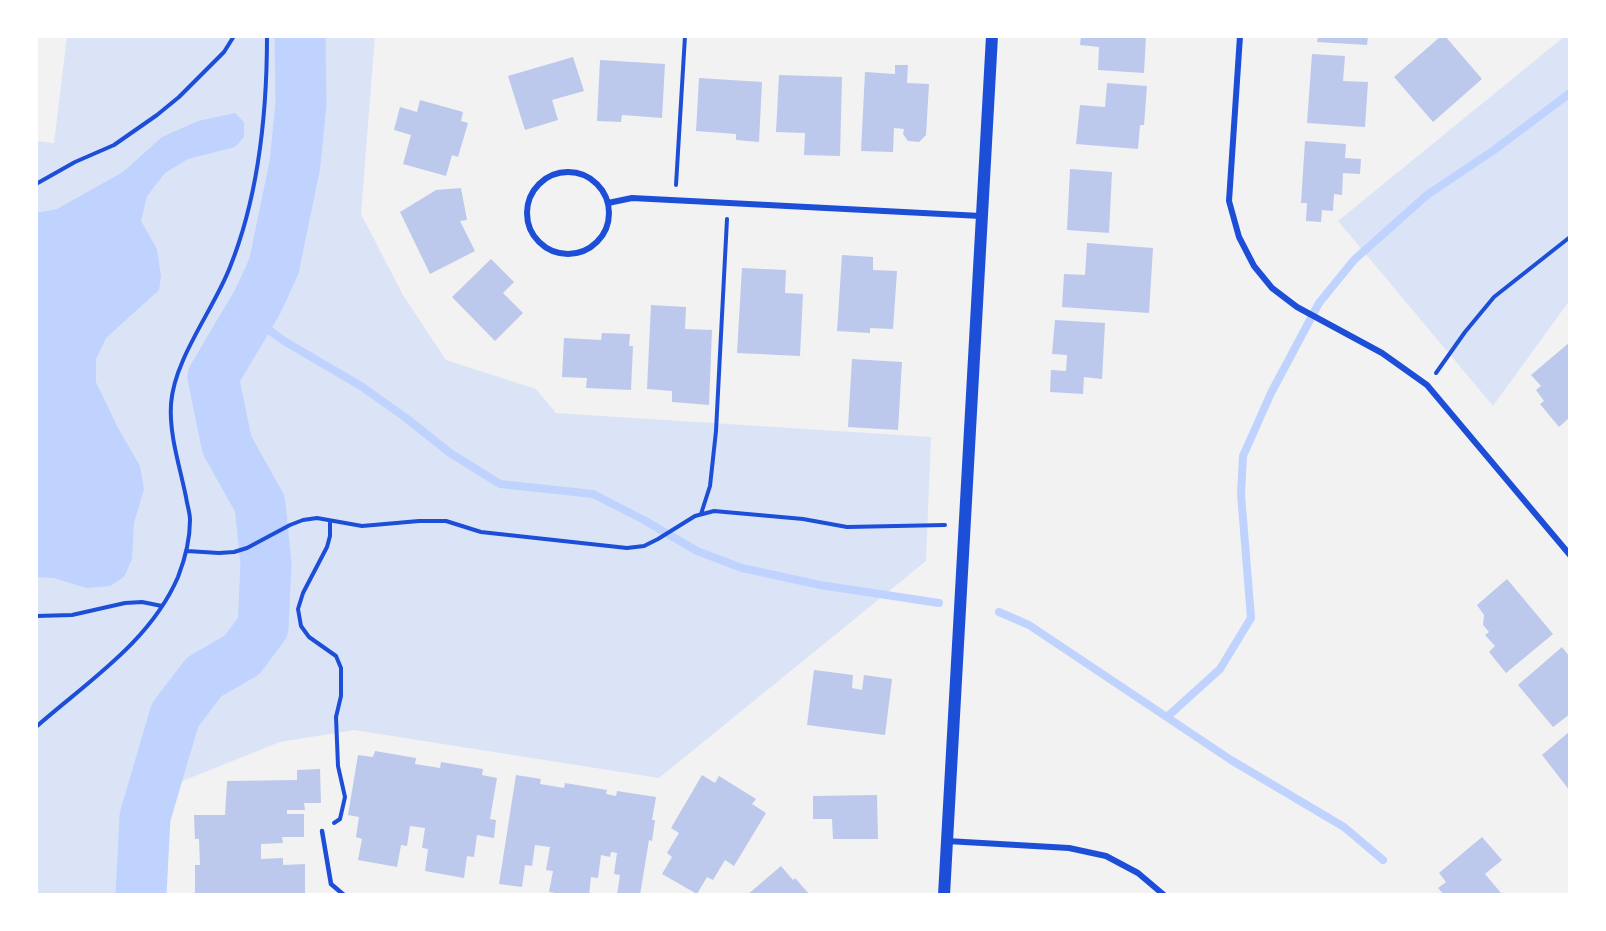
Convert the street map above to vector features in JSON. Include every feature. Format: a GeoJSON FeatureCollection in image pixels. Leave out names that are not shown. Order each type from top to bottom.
{"type":"FeatureCollection","features":[{"type":"Feature","properties":{"kind":"main road"},"geometry":{"type":"LineString","coordinates":[[944,895],[992,36]]}},
{"type":"Feature","properties":{"kind":"street"},"geometry":{"type":"LineString","coordinates":[[1240,36],[1229,201],[1239,237],[1254,266],[1272,288],[1297,307],[1382,353],[1426,385],[1570,555]]}},
{"type":"Feature","properties":{"kind":"street"},"geometry":{"type":"LineString","coordinates":[[571,172],[587,176],[600,188],[608,203],[608,220],[602,236],[590,248],[573,253],[556,252],[541,244],[531,231],[527,214],[530,197],[540,183],[554,174],[571,172]]}},
{"type":"Feature","properties":{"kind":"street"},"geometry":{"type":"LineString","coordinates":[[608,203],[632,198],[981,216]]}},
{"type":"Feature","properties":{"kind":"street"},"geometry":{"type":"LineString","coordinates":[[947,841],[1069,848],[1106,856],[1138,873],[1164,895]]}},
{"type":"Feature","properties":{"kind":"lane"},"geometry":{"type":"LineString","coordinates":[[322,831],[331,884],[344,895]]}},
{"type":"Feature","properties":{"kind":"path"},"geometry":{"type":"LineString","coordinates":[[36,184],[75,162],[114,145],[157,115],[179,97],[224,52],[234,36]]}},
{"type":"Feature","properties":{"kind":"path"},"geometry":{"type":"LineString","coordinates":[[36,727],[109,665],[142,633],[163,607],[187,550],[190,518],[173,437],[171,403],[177,374],[230,268],[245,222],[261,139],[267,82],[267,36]]}},
{"type":"Feature","properties":{"kind":"path"},"geometry":{"type":"LineString","coordinates":[[675,200],[685,36]]}},
{"type":"Feature","properties":{"kind":"path"},"geometry":{"type":"LineString","coordinates":[[702,514],[710,486],[716,430],[728,203]]}},
{"type":"Feature","properties":{"kind":"path"},"geometry":{"type":"LineString","coordinates":[[1426,385],[1494,297],[1570,237]]}},
{"type":"Feature","properties":{"kind":"path"},"geometry":{"type":"LineString","coordinates":[[187,550],[219,553],[247,548],[303,520],[317,518],[362,526],[446,521],[490,533],[627,548],[644,546],[684,523],[714,511],[803,519],[847,526],[964,525]]}},
{"type":"Feature","properties":{"kind":"path"},"geometry":{"type":"LineString","coordinates":[[322,831],[340,819],[345,797],[338,766],[336,717],[341,696],[341,668],[336,656],[309,638],[301,626],[298,609],[303,593],[327,547],[330,521]]}},
{"type":"Feature","properties":{"kind":"path"},"geometry":{"type":"LineString","coordinates":[[36,616],[72,615],[124,603],[142,602],[163,607]]}},
{"type":"Feature","properties":{"kind":"shaded area"},"geometry":{"type":"Polygon","coordinates":[[[67,36],[375,36],[361,214],[403,295],[446,360],[536,389],[556,413],[931,437],[926,561],[659,778],[354,730],[280,742],[155,792],[157,895],[36,895],[36,141],[54,143],[67,36]]]}},
{"type":"Feature","properties":{"kind":"shaded area"},"geometry":{"type":"Polygon","coordinates":[[[1565,36],[1570,36],[1570,300],[1493,406],[1338,221],[1565,36]]]}},
{"type":"Feature","properties":{"kind":"water"},"geometry":{"type":"Polygon","coordinates":[[[235,113],[244,122],[244,137],[235,147],[188,159],[165,173],[147,196],[141,221],[157,249],[161,277],[159,290],[106,338],[96,359],[96,382],[118,428],[140,466],[144,489],[134,523],[132,559],[124,577],[110,586],[86,588],[54,578],[36,577],[36,213],[57,209],[123,172],[162,137],[198,121],[235,113]]]}},
{"type":"Feature","properties":{"kind":"building"},"geometry":{"type":"Polygon","coordinates":[[[1081,36],[1146,36],[1144,73],[1098,70],[1099,47],[1080,45],[1081,36]]]}},
{"type":"Feature","properties":{"kind":"building"},"geometry":{"type":"Polygon","coordinates":[[[1318,36],[1368,36],[1367,45],[1317,42],[1318,36]]]}},
{"type":"Feature","properties":{"kind":"building"},"geometry":{"type":"Polygon","coordinates":[[[1441,36],[1445,36],[1482,79],[1433,122],[1394,77],[1441,36]]]}},
{"type":"Feature","properties":{"kind":"building"},"geometry":{"type":"Polygon","coordinates":[[[1312,54],[1345,56],[1343,81],[1368,82],[1365,127],[1307,123],[1312,54]]]}},
{"type":"Feature","properties":{"kind":"building"},"geometry":{"type":"Polygon","coordinates":[[[573,57],[584,91],[552,100],[558,120],[525,130],[508,76],[573,57]]]}},
{"type":"Feature","properties":{"kind":"building"},"geometry":{"type":"Polygon","coordinates":[[[600,60],[665,64],[662,118],[622,115],[621,122],[597,121],[600,60]]]}},
{"type":"Feature","properties":{"kind":"building"},"geometry":{"type":"Polygon","coordinates":[[[895,65],[908,65],[907,83],[929,84],[926,135],[919,142],[908,141],[903,134],[904,129],[894,128],[893,152],[861,151],[865,72],[895,74],[895,65]]]}},
{"type":"Feature","properties":{"kind":"building"},"geometry":{"type":"Polygon","coordinates":[[[779,75],[842,77],[840,156],[804,155],[805,133],[776,132],[779,75]]]}},
{"type":"Feature","properties":{"kind":"building"},"geometry":{"type":"Polygon","coordinates":[[[699,78],[762,82],[759,142],[736,140],[736,134],[696,131],[699,78]]]}},
{"type":"Feature","properties":{"kind":"building"},"geometry":{"type":"Polygon","coordinates":[[[1107,83],[1147,86],[1144,125],[1140,125],[1138,149],[1076,144],[1080,105],[1105,107],[1107,83]]]}},
{"type":"Feature","properties":{"kind":"building"},"geometry":{"type":"Polygon","coordinates":[[[420,100],[463,112],[461,121],[468,123],[458,157],[452,155],[446,176],[403,164],[411,135],[394,130],[400,107],[417,112],[420,100]]]}},
{"type":"Feature","properties":{"kind":"building"},"geometry":{"type":"Polygon","coordinates":[[[1305,141],[1346,144],[1345,158],[1361,159],[1360,174],[1343,173],[1342,195],[1334,194],[1333,211],[1322,210],[1321,222],[1306,221],[1307,203],[1301,203],[1305,141]]]}},
{"type":"Feature","properties":{"kind":"building"},"geometry":{"type":"Polygon","coordinates":[[[1070,169],[1112,172],[1109,233],[1067,230],[1070,169]]]}},
{"type":"Feature","properties":{"kind":"building"},"geometry":{"type":"Polygon","coordinates":[[[461,188],[467,220],[460,221],[475,251],[430,274],[400,212],[436,190],[461,188]]]}},
{"type":"Feature","properties":{"kind":"building"},"geometry":{"type":"Polygon","coordinates":[[[1087,243],[1153,248],[1149,313],[1062,307],[1064,274],[1085,275],[1087,243]]]}},
{"type":"Feature","properties":{"kind":"building"},"geometry":{"type":"Polygon","coordinates":[[[842,255],[873,257],[873,270],[897,271],[893,329],[870,328],[870,333],[837,331],[842,255]]]}},
{"type":"Feature","properties":{"kind":"building"},"geometry":{"type":"Polygon","coordinates":[[[491,259],[514,282],[503,293],[523,313],[495,341],[452,297],[491,259]]]}},
{"type":"Feature","properties":{"kind":"building"},"geometry":{"type":"Polygon","coordinates":[[[742,268],[786,270],[785,293],[803,294],[800,356],[737,353],[742,268]]]}},
{"type":"Feature","properties":{"kind":"building"},"geometry":{"type":"Polygon","coordinates":[[[651,305],[686,307],[685,329],[712,330],[709,405],[672,402],[672,391],[647,389],[651,305]]]}},
{"type":"Feature","properties":{"kind":"building"},"geometry":{"type":"Polygon","coordinates":[[[1055,320],[1105,323],[1102,379],[1084,377],[1083,394],[1050,392],[1051,370],[1066,371],[1067,355],[1052,354],[1055,320]]]}},
{"type":"Feature","properties":{"kind":"building"},"geometry":{"type":"Polygon","coordinates":[[[602,333],[630,334],[629,346],[633,346],[631,390],[586,388],[587,378],[562,377],[564,338],[601,340],[602,333]]]}},
{"type":"Feature","properties":{"kind":"building"},"geometry":{"type":"Polygon","coordinates":[[[1570,342],[1570,417],[1559,427],[1540,404],[1544,401],[1536,390],[1541,386],[1531,375],[1570,342]]]}},
{"type":"Feature","properties":{"kind":"building"},"geometry":{"type":"Polygon","coordinates":[[[852,359],[902,362],[898,430],[848,427],[852,359]]]}},
{"type":"Feature","properties":{"kind":"building"},"geometry":{"type":"Polygon","coordinates":[[[1507,579],[1553,634],[1506,673],[1489,652],[1495,646],[1485,635],[1489,632],[1483,625],[1484,615],[1477,605],[1507,579]]]}},
{"type":"Feature","properties":{"kind":"building"},"geometry":{"type":"Polygon","coordinates":[[[1562,647],[1570,657],[1570,714],[1553,727],[1518,685],[1562,647]]]}},
{"type":"Feature","properties":{"kind":"building"},"geometry":{"type":"Polygon","coordinates":[[[814,670],[853,675],[852,688],[862,690],[864,675],[892,679],[885,735],[807,725],[814,670]]]}},
{"type":"Feature","properties":{"kind":"building"},"geometry":{"type":"Polygon","coordinates":[[[1570,731],[1570,791],[1542,755],[1570,731]]]}},
{"type":"Feature","properties":{"kind":"building"},"geometry":{"type":"Polygon","coordinates":[[[375,751],[416,758],[415,764],[440,768],[441,762],[483,769],[482,775],[497,778],[490,819],[496,820],[494,838],[477,835],[474,857],[467,856],[464,878],[425,871],[428,849],[422,848],[425,828],[410,826],[407,846],[401,845],[397,867],[358,860],[362,839],[356,837],[359,817],[348,815],[358,755],[373,757],[375,751]]]}},
{"type":"Feature","properties":{"kind":"building"},"geometry":{"type":"Polygon","coordinates":[[[320,769],[321,803],[304,803],[305,810],[287,810],[287,814],[304,814],[304,837],[282,837],[283,843],[261,844],[261,859],[283,858],[283,865],[305,864],[305,895],[195,895],[195,865],[200,865],[199,839],[195,839],[194,815],[225,815],[227,781],[297,780],[297,770],[320,769]]]}},
{"type":"Feature","properties":{"kind":"building"},"geometry":{"type":"Polygon","coordinates":[[[516,775],[541,779],[540,784],[564,788],[565,783],[607,790],[606,794],[616,796],[617,791],[656,797],[652,820],[655,820],[652,841],[649,840],[640,895],[617,895],[620,875],[614,874],[617,853],[611,852],[610,857],[601,855],[598,878],[591,877],[589,895],[549,892],[553,871],[546,870],[550,847],[535,845],[532,866],[525,865],[522,887],[499,884],[516,775]]]}},
{"type":"Feature","properties":{"kind":"building"},"geometry":{"type":"Polygon","coordinates":[[[702,775],[715,783],[719,776],[756,799],[752,804],[766,813],[734,866],[725,860],[713,880],[707,877],[697,894],[662,874],[672,857],[667,853],[679,833],[671,828],[702,775]]]}},
{"type":"Feature","properties":{"kind":"building"},"geometry":{"type":"Polygon","coordinates":[[[877,795],[878,839],[833,839],[832,819],[813,819],[813,796],[877,795]]]}},
{"type":"Feature","properties":{"kind":"building"},"geometry":{"type":"Polygon","coordinates":[[[1482,837],[1502,860],[1485,874],[1501,893],[1498,895],[1444,895],[1438,888],[1446,882],[1439,873],[1482,837]]]}},
{"type":"Feature","properties":{"kind":"building"},"geometry":{"type":"Polygon","coordinates":[[[781,866],[810,895],[747,895],[781,866]]]}},
{"type":"Feature","properties":{"kind":"waterway"},"geometry":{"type":"LineString","coordinates":[[141,895],[145,817],[175,715],[204,677],[242,655],[263,627],[266,564],[260,504],[227,445],[213,377],[258,301],[274,266],[295,164],[301,104],[300,36]]}},
{"type":"Feature","properties":{"kind":"waterway"},"geometry":{"type":"LineString","coordinates":[[1167,717],[1220,669],[1251,618],[1241,494],[1243,456],[1271,393],[1319,303],[1354,260],[1427,195],[1494,150],[1570,93]]}},
{"type":"Feature","properties":{"kind":"waterway"},"geometry":{"type":"LineString","coordinates":[[249,315],[284,341],[361,386],[450,453],[500,484],[593,494],[697,551],[742,568],[820,585],[939,603]]}},
{"type":"Feature","properties":{"kind":"waterway"},"geometry":{"type":"LineString","coordinates":[[999,612],[1029,625],[1231,760],[1344,827],[1383,860]]}}]}
